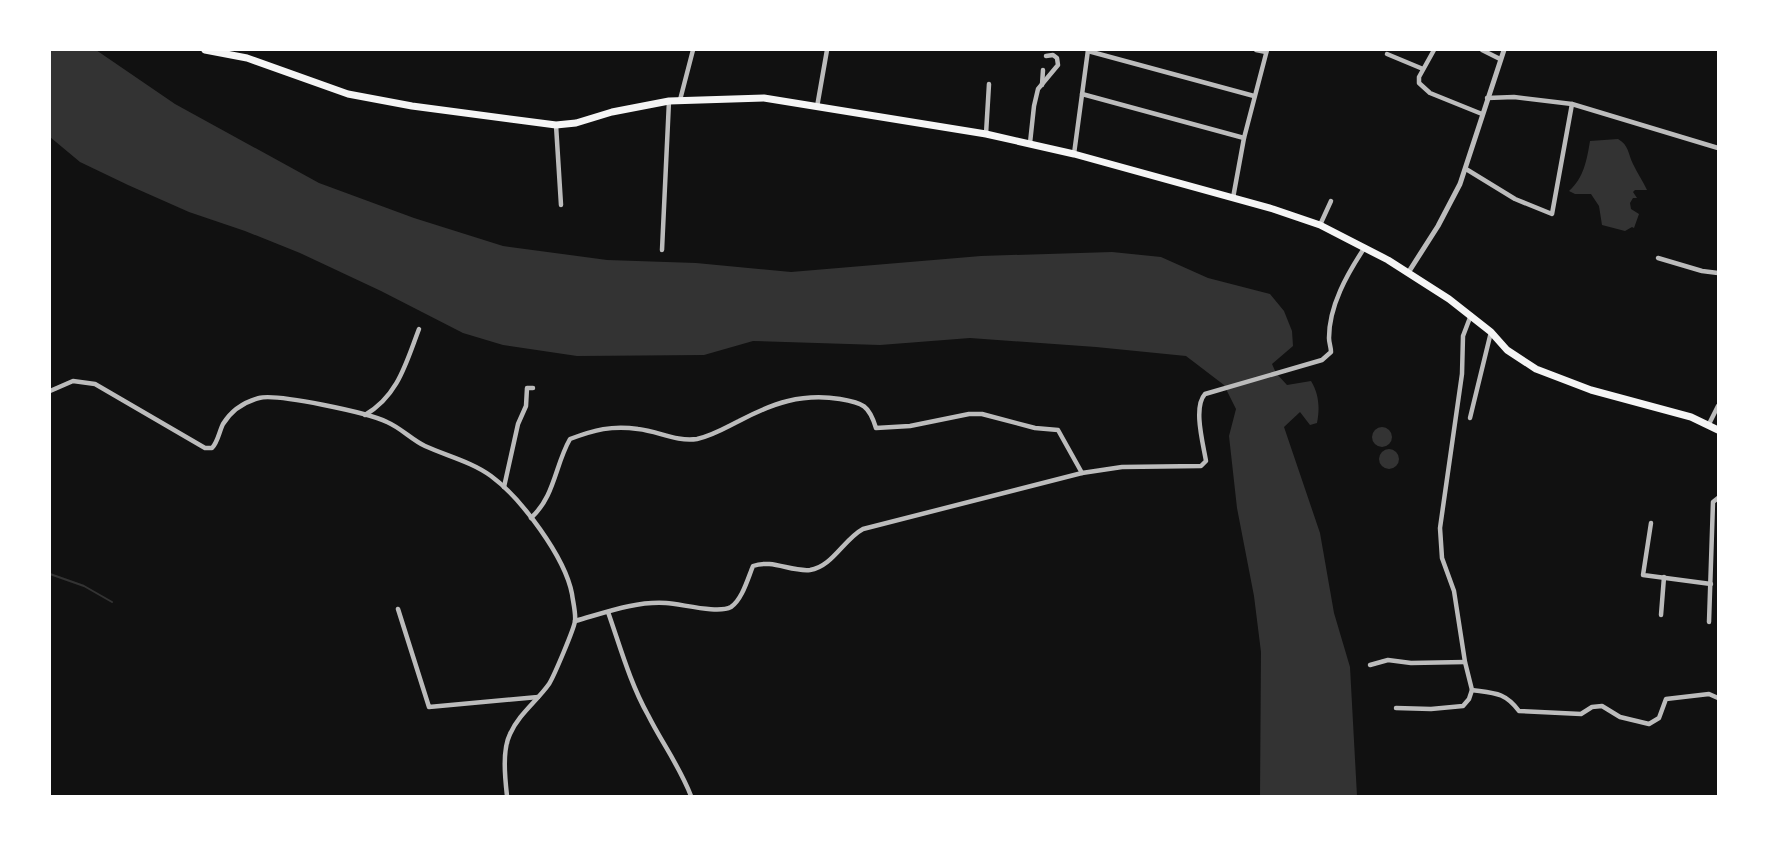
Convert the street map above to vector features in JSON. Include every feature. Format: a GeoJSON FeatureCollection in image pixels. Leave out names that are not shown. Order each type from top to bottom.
{"type":"FeatureCollection","features":[{"type":"Feature","properties":{"kind":"main road"},"geometry":{"type":"LineString","coordinates":[[206,50],[247,58],[348,94],[412,106],[555,125],[576,123],[612,112],[669,101],[764,98],[986,134],[1074,154],[1273,209],[1320,225],[1365,247],[1408,273],[1471,315],[1507,350],[1536,369],[1591,390],[1691,417],[1719,430]]}},
{"type":"Feature","properties":{"kind":"street"},"geometry":{"type":"LineString","coordinates":[[681,100],[693,50]]}},
{"type":"Feature","properties":{"kind":"street"},"geometry":{"type":"LineString","coordinates":[[817,107],[827,50]]}},
{"type":"Feature","properties":{"kind":"street"},"geometry":{"type":"LineString","coordinates":[[1074,154],[1088,50],[1254,96]]}},
{"type":"Feature","properties":{"kind":"street"},"geometry":{"type":"LineString","coordinates":[[1233,198],[1244,138],[1266,51],[1256,50]]}},
{"type":"Feature","properties":{"kind":"street"},"geometry":{"type":"LineString","coordinates":[[1434,50],[1419,77],[1419,83],[1430,93],[1482,114]]}},
{"type":"Feature","properties":{"kind":"street"},"geometry":{"type":"LineString","coordinates":[[1482,50],[1500,58]]}},
{"type":"Feature","properties":{"kind":"street"},"geometry":{"type":"LineString","coordinates":[[1408,273],[1442,220],[1466,169],[1504,50]]}},
{"type":"Feature","properties":{"kind":"street"},"geometry":{"type":"LineString","coordinates":[[1387,54],[1423,69]]}},
{"type":"Feature","properties":{"kind":"street"},"geometry":{"type":"LineString","coordinates":[[1030,143],[1038,89],[1058,64],[1057,58],[1053,55],[1046,56]]}},
{"type":"Feature","properties":{"kind":"street"},"geometry":{"type":"LineString","coordinates":[[1042,85],[1043,70]]}},
{"type":"Feature","properties":{"kind":"street"},"geometry":{"type":"LineString","coordinates":[[986,134],[989,84]]}},
{"type":"Feature","properties":{"kind":"street"},"geometry":{"type":"LineString","coordinates":[[1082,94],[1244,138]]}},
{"type":"Feature","properties":{"kind":"street"},"geometry":{"type":"LineString","coordinates":[[1487,98],[1514,97],[1572,104],[1719,148]]}},
{"type":"Feature","properties":{"kind":"street"},"geometry":{"type":"LineString","coordinates":[[662,250],[669,101]]}},
{"type":"Feature","properties":{"kind":"street"},"geometry":{"type":"LineString","coordinates":[[1466,169],[1515,200],[1552,214],[1572,104]]}},
{"type":"Feature","properties":{"kind":"street"},"geometry":{"type":"LineString","coordinates":[[555,125],[561,205]]}},
{"type":"Feature","properties":{"kind":"street"},"geometry":{"type":"LineString","coordinates":[[1320,225],[1331,201]]}},
{"type":"Feature","properties":{"kind":"street"},"geometry":{"type":"LineString","coordinates":[[575,621],[642,603],[721,610],[732,606],[738,598],[753,566],[762,563],[811,570],[829,561],[853,534],[862,529],[1082,473],[1122,467],[1201,466],[1206,461],[1198,407],[1202,397],[1205,394],[1322,360],[1331,352],[1329,339],[1334,307],[1341,288],[1365,247]]}},
{"type":"Feature","properties":{"kind":"street"},"geometry":{"type":"LineString","coordinates":[[1658,258],[1702,271],[1719,273]]}},
{"type":"Feature","properties":{"kind":"street"},"geometry":{"type":"LineString","coordinates":[[1396,708],[1464,706],[1472,690],[1465,662],[1454,591],[1442,558],[1440,528],[1462,374],[1463,336],[1471,315]]}},
{"type":"Feature","properties":{"kind":"street"},"geometry":{"type":"LineString","coordinates":[[364,415],[380,406],[390,394],[402,373],[419,329]]}},
{"type":"Feature","properties":{"kind":"street"},"geometry":{"type":"LineString","coordinates":[[1470,418],[1491,332]]}},
{"type":"Feature","properties":{"kind":"street"},"geometry":{"type":"LineString","coordinates":[[50,391],[73,381],[95,384],[205,448],[212,448],[215,445],[224,424],[239,406],[260,398],[286,398],[387,422],[423,445],[473,465],[489,474],[504,487],[531,519],[557,556],[567,575],[572,593],[575,621],[550,682],[517,721],[509,736],[506,754],[507,796]]}},
{"type":"Feature","properties":{"kind":"street"},"geometry":{"type":"LineString","coordinates":[[504,487],[518,424],[526,406],[527,388],[533,388]]}},
{"type":"Feature","properties":{"kind":"street"},"geometry":{"type":"LineString","coordinates":[[531,519],[555,482],[565,447],[570,439],[600,428],[638,429],[681,440],[696,439],[711,435],[756,412],[793,398],[826,397],[861,403],[872,413],[876,428],[910,426],[969,414],[982,414],[1035,428],[1058,430],[1082,473]]}},
{"type":"Feature","properties":{"kind":"street"},"geometry":{"type":"LineString","coordinates":[[1709,424],[1719,406]]}},
{"type":"Feature","properties":{"kind":"street"},"geometry":{"type":"LineString","coordinates":[[1709,622],[1713,502],[1719,498]]}},
{"type":"Feature","properties":{"kind":"street"},"geometry":{"type":"LineString","coordinates":[[1651,523],[1643,575],[1711,584]]}},
{"type":"Feature","properties":{"kind":"street"},"geometry":{"type":"LineString","coordinates":[[1661,615],[1664,578]]}},
{"type":"Feature","properties":{"kind":"street"},"geometry":{"type":"LineString","coordinates":[[398,609],[429,707],[538,697]]}},
{"type":"Feature","properties":{"kind":"street"},"geometry":{"type":"LineString","coordinates":[[608,612],[628,670],[647,714],[683,775],[691,796]]}},
{"type":"Feature","properties":{"kind":"street"},"geometry":{"type":"LineString","coordinates":[[1370,665],[1388,660],[1411,663],[1465,662]]}},
{"type":"Feature","properties":{"kind":"street"},"geometry":{"type":"LineString","coordinates":[[1472,690],[1500,694],[1511,700],[1519,711],[1581,714],[1592,707],[1602,706],[1620,717],[1649,724],[1659,718],[1666,699],[1709,694],[1719,698]]}},
{"type":"Feature","properties":{"kind":"shaded area"},"geometry":{"type":"Polygon","coordinates":[[[50,50],[96,50],[175,104],[319,183],[414,218],[503,246],[607,260],[696,263],[791,272],[981,256],[1112,252],[1161,257],[1208,278],[1270,294],[1284,311],[1292,331],[1293,346],[1272,364],[1276,373],[1287,385],[1311,381],[1318,401],[1317,423],[1310,425],[1300,412],[1284,427],[1320,533],[1334,613],[1350,667],[1357,796],[1260,796],[1261,652],[1254,596],[1237,508],[1229,436],[1236,409],[1224,385],[1186,356],[970,338],[880,345],[753,341],[704,355],[577,356],[503,345],[463,333],[300,253],[189,212],[80,162],[50,137],[50,50]]]}},
{"type":"Feature","properties":{"kind":"shaded area"},"geometry":{"type":"Polygon","coordinates":[[[1618,139],[1626,147],[1647,190],[1633,192],[1637,198],[1633,198],[1630,203],[1631,209],[1639,214],[1634,228],[1625,231],[1602,225],[1599,206],[1591,194],[1575,194],[1569,191],[1581,174],[1590,141],[1618,139]]]}},
{"type":"Feature","properties":{"kind":"shaded area"},"geometry":{"type":"Polygon","coordinates":[[[1382,427],[1389,430],[1392,437],[1389,444],[1382,447],[1375,444],[1372,437],[1375,430],[1382,427]]]}},
{"type":"Feature","properties":{"kind":"shaded area"},"geometry":{"type":"Polygon","coordinates":[[[1389,449],[1396,452],[1399,459],[1396,466],[1389,469],[1382,466],[1379,459],[1382,452],[1389,449]]]}},
{"type":"Feature","properties":{"kind":"waterway"},"geometry":{"type":"LineString","coordinates":[[50,574],[84,586],[112,602]]}}]}
